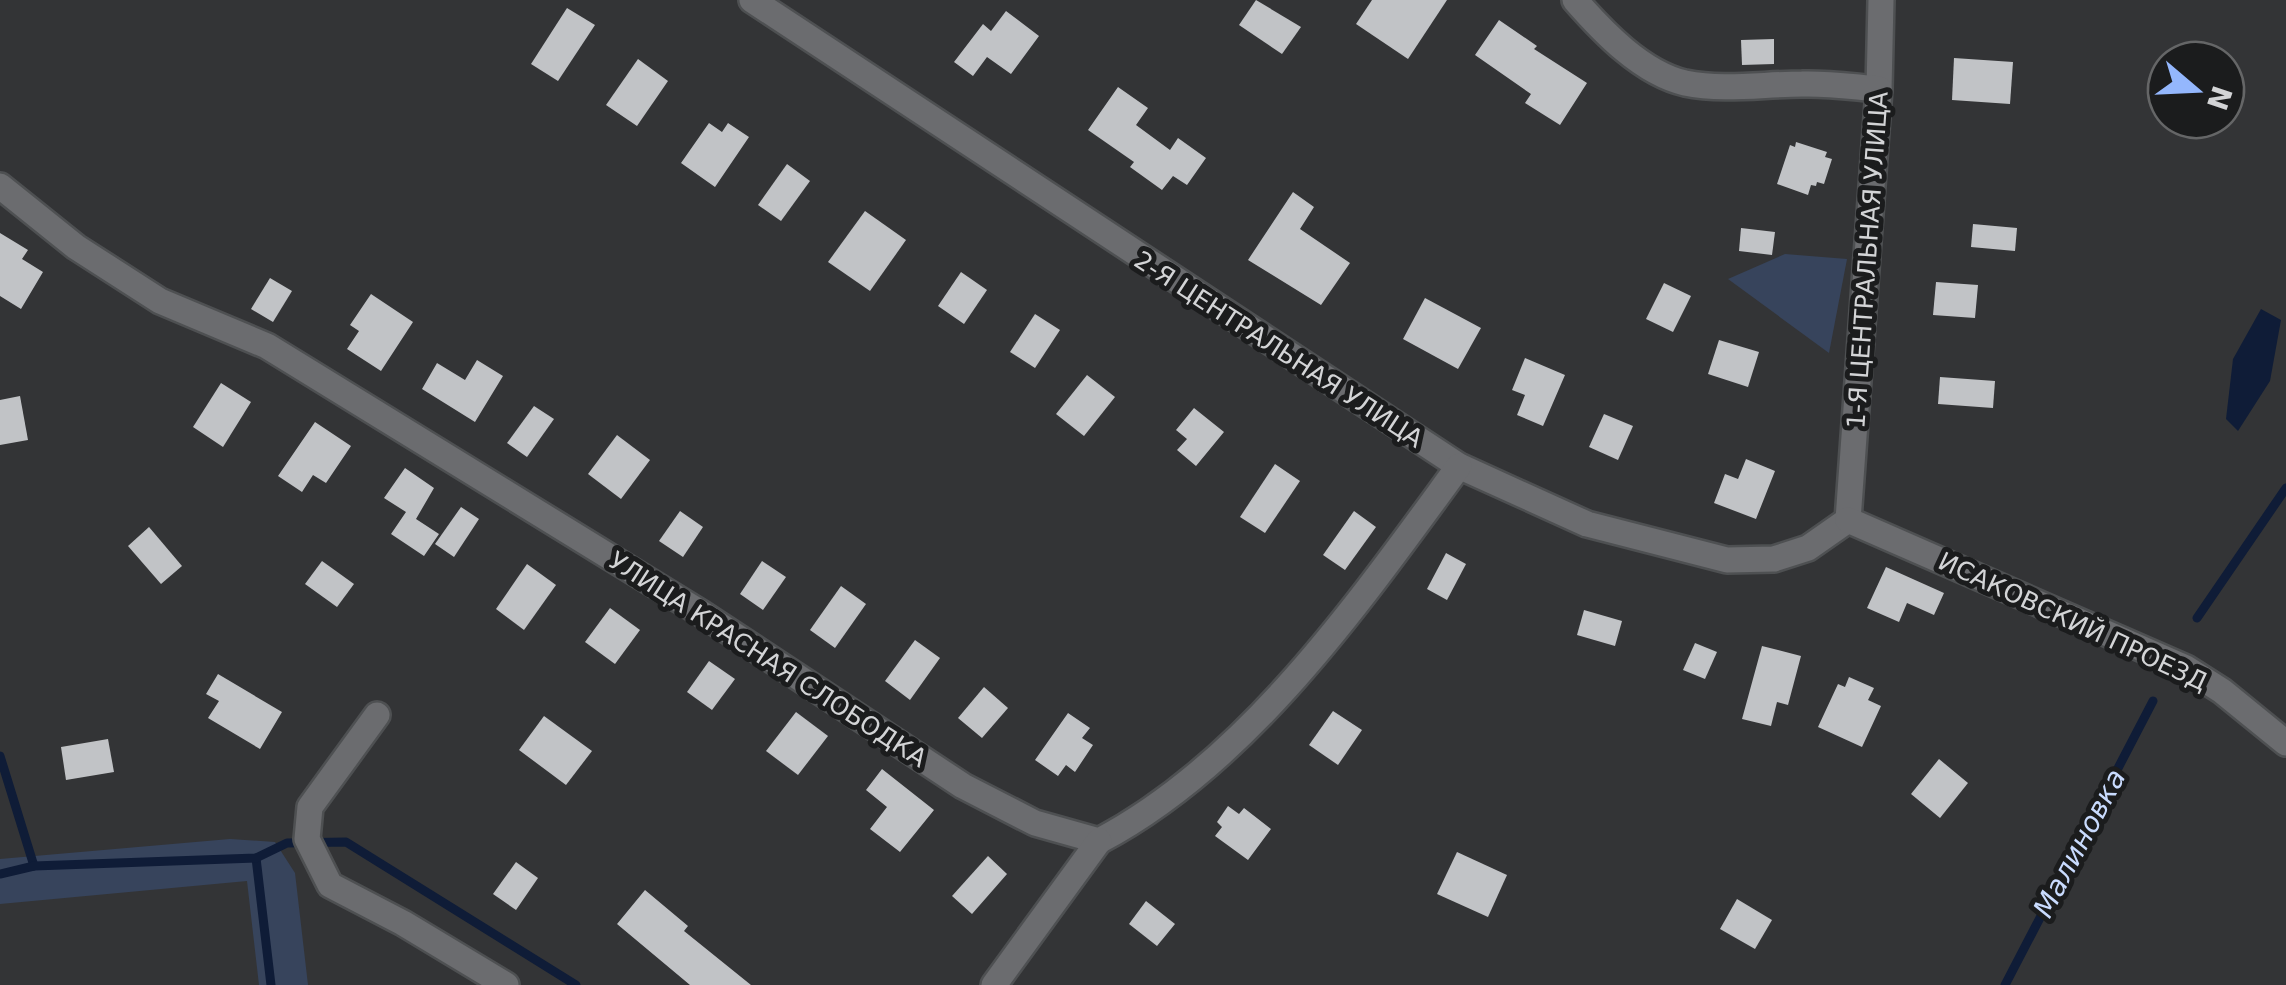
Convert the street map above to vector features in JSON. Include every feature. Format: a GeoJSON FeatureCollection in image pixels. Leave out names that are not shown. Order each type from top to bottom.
{"type":"FeatureCollection","features":[{"type":"Feature","properties":{"kind":"street","name":"2-Я ЦЕНТРАЛЬНАЯ УЛИЦА"},"geometry":{"type":"LineString","coordinates":[[752,0],[1459,466],[1587,524],[1727,560],[1774,560],[1808,548],[1848,520]]}},
{"type":"Feature","properties":{"kind":"street"},"geometry":{"type":"LineString","coordinates":[[1575,0],[1599,27],[1644,63],[1682,82],[1720,88],[1805,83],[1879,89]]}},
{"type":"Feature","properties":{"kind":"street","name":"1-Я ЦЕНТРАЛЬНАЯ УЛИЦА"},"geometry":{"type":"LineString","coordinates":[[1848,520],[1879,89],[1880,0]]}},
{"type":"Feature","properties":{"kind":"street","name":"УЛИЦА КРАСНАЯ СЛОБОДКА"},"geometry":{"type":"LineString","coordinates":[[0,186],[76,247],[160,301],[267,346],[701,613],[964,786],[1035,823],[1098,841]]}},
{"type":"Feature","properties":{"kind":"street"},"geometry":{"type":"LineString","coordinates":[[994,985],[1098,841],[1143,818],[1190,784],[1260,713],[1356,607],[1459,466]]}},
{"type":"Feature","properties":{"kind":"street","name":"ИСАКОВСКИЙ ПРОЕЗД"},"geometry":{"type":"LineString","coordinates":[[1848,520],[2186,668],[2222,690],[2286,743]]}},
{"type":"Feature","properties":{"kind":"street"},"geometry":{"type":"LineString","coordinates":[[377,715],[310,807],[306,839],[330,884],[506,985]]}},
{"type":"Feature","properties":{"kind":"shaded area"},"geometry":{"type":"Polygon","coordinates":[[[1785,254],[1847,259],[1829,353],[1728,279],[1785,254]]]}},
{"type":"Feature","properties":{"kind":"shaded area"},"geometry":{"type":"Polygon","coordinates":[[[2261,309],[2281,320],[2270,381],[2238,431],[2226,419],[2233,359],[2261,309]]]}},
{"type":"Feature","properties":{"kind":"shaded area"},"geometry":{"type":"Polygon","coordinates":[[[230,839],[275,842],[295,873],[308,985],[259,985],[247,881],[0,904],[0,859],[230,839]]]}},
{"type":"Feature","properties":{"kind":"building"},"geometry":{"type":"Polygon","coordinates":[[[1256,0],[1301,27],[1282,54],[1239,25],[1256,0]]]}},
{"type":"Feature","properties":{"kind":"building"},"geometry":{"type":"Polygon","coordinates":[[[1372,0],[1447,0],[1408,59],[1356,24],[1372,0]]]}},
{"type":"Feature","properties":{"kind":"building"},"geometry":{"type":"Polygon","coordinates":[[[567,8],[595,25],[558,81],[531,64],[567,8]]]}},
{"type":"Feature","properties":{"kind":"building"},"geometry":{"type":"Polygon","coordinates":[[[1006,11],[1039,36],[1011,74],[987,57],[973,76],[954,62],[983,24],[991,31],[1006,11]]]}},
{"type":"Feature","properties":{"kind":"building"},"geometry":{"type":"Polygon","coordinates":[[[1499,20],[1537,46],[1534,49],[1587,83],[1560,125],[1525,103],[1531,94],[1475,55],[1499,20]]]}},
{"type":"Feature","properties":{"kind":"building"},"geometry":{"type":"Polygon","coordinates":[[[1774,39],[1774,64],[1742,65],[1741,40],[1774,39]]]}},
{"type":"Feature","properties":{"kind":"building"},"geometry":{"type":"Polygon","coordinates":[[[1954,58],[2013,62],[2010,104],[1952,100],[1954,58]]]}},
{"type":"Feature","properties":{"kind":"building"},"geometry":{"type":"Polygon","coordinates":[[[638,59],[668,81],[637,126],[606,105],[638,59]]]}},
{"type":"Feature","properties":{"kind":"building"},"geometry":{"type":"Polygon","coordinates":[[[1118,87],[1148,108],[1136,125],[1170,150],[1178,138],[1206,158],[1187,185],[1173,176],[1162,190],[1130,167],[1134,162],[1088,130],[1118,87]]]}},
{"type":"Feature","properties":{"kind":"building"},"geometry":{"type":"Polygon","coordinates":[[[709,123],[722,132],[728,123],[749,137],[715,187],[681,163],[709,123]]]}},
{"type":"Feature","properties":{"kind":"building"},"geometry":{"type":"Polygon","coordinates":[[[1796,142],[1827,152],[1825,157],[1832,159],[1824,184],[1811,185],[1808,195],[1777,184],[1790,145],[1795,147],[1796,142]]]}},
{"type":"Feature","properties":{"kind":"building"},"geometry":{"type":"Polygon","coordinates":[[[787,164],[810,181],[781,221],[758,205],[787,164]]]}},
{"type":"Feature","properties":{"kind":"building"},"geometry":{"type":"Polygon","coordinates":[[[1293,192],[1314,207],[1300,229],[1350,263],[1321,305],[1248,260],[1293,192]]]}},
{"type":"Feature","properties":{"kind":"building"},"geometry":{"type":"Polygon","coordinates":[[[865,211],[906,240],[870,291],[828,262],[865,211]]]}},
{"type":"Feature","properties":{"kind":"building"},"geometry":{"type":"Polygon","coordinates":[[[1973,224],[2017,228],[2015,251],[1971,247],[1973,224]]]}},
{"type":"Feature","properties":{"kind":"building"},"geometry":{"type":"Polygon","coordinates":[[[1741,228],[1775,232],[1772,255],[1739,251],[1741,228]]]}},
{"type":"Feature","properties":{"kind":"building"},"geometry":{"type":"Polygon","coordinates":[[[0,233],[28,250],[22,259],[43,272],[21,309],[0,296],[0,233]]]}},
{"type":"Feature","properties":{"kind":"building"},"geometry":{"type":"Polygon","coordinates":[[[961,272],[987,290],[964,324],[938,306],[961,272]]]}},
{"type":"Feature","properties":{"kind":"building"},"geometry":{"type":"Polygon","coordinates":[[[270,278],[292,291],[273,322],[251,309],[270,278]]]}},
{"type":"Feature","properties":{"kind":"building"},"geometry":{"type":"Polygon","coordinates":[[[1936,282],[1978,285],[1975,318],[1933,315],[1936,282]]]}},
{"type":"Feature","properties":{"kind":"building"},"geometry":{"type":"Polygon","coordinates":[[[1664,283],[1691,296],[1673,332],[1646,319],[1664,283]]]}},
{"type":"Feature","properties":{"kind":"building"},"geometry":{"type":"Polygon","coordinates":[[[371,294],[413,322],[381,371],[347,349],[359,331],[350,325],[371,294]]]}},
{"type":"Feature","properties":{"kind":"building"},"geometry":{"type":"Polygon","coordinates":[[[1425,298],[1481,328],[1458,369],[1403,339],[1425,298]]]}},
{"type":"Feature","properties":{"kind":"building"},"geometry":{"type":"Polygon","coordinates":[[[1035,314],[1060,330],[1035,368],[1010,352],[1035,314]]]}},
{"type":"Feature","properties":{"kind":"building"},"geometry":{"type":"Polygon","coordinates":[[[1719,340],[1759,352],[1748,387],[1708,374],[1719,340]]]}},
{"type":"Feature","properties":{"kind":"building"},"geometry":{"type":"Polygon","coordinates":[[[1525,358],[1565,375],[1543,426],[1517,415],[1525,395],[1512,390],[1525,358]]]}},
{"type":"Feature","properties":{"kind":"building"},"geometry":{"type":"Polygon","coordinates":[[[477,360],[503,376],[475,422],[422,389],[437,363],[465,380],[477,360]]]}},
{"type":"Feature","properties":{"kind":"building"},"geometry":{"type":"Polygon","coordinates":[[[1087,375],[1115,397],[1084,436],[1056,414],[1087,375]]]}},
{"type":"Feature","properties":{"kind":"building"},"geometry":{"type":"Polygon","coordinates":[[[1940,377],[1995,381],[1993,408],[1938,404],[1940,377]]]}},
{"type":"Feature","properties":{"kind":"building"},"geometry":{"type":"Polygon","coordinates":[[[221,383],[251,402],[223,447],[193,427],[221,383]]]}},
{"type":"Feature","properties":{"kind":"building"},"geometry":{"type":"Polygon","coordinates":[[[20,396],[28,440],[0,445],[0,400],[20,396]]]}},
{"type":"Feature","properties":{"kind":"building"},"geometry":{"type":"Polygon","coordinates":[[[534,406],[554,419],[527,457],[507,443],[534,406]]]}},
{"type":"Feature","properties":{"kind":"building"},"geometry":{"type":"Polygon","coordinates":[[[1194,408],[1224,432],[1196,466],[1177,450],[1187,439],[1176,430],[1194,408]]]}},
{"type":"Feature","properties":{"kind":"building"},"geometry":{"type":"Polygon","coordinates":[[[1604,414],[1633,426],[1618,460],[1589,447],[1604,414]]]}},
{"type":"Feature","properties":{"kind":"building"},"geometry":{"type":"Polygon","coordinates":[[[315,422],[351,446],[326,483],[313,475],[302,492],[278,476],[315,422]]]}},
{"type":"Feature","properties":{"kind":"building"},"geometry":{"type":"Polygon","coordinates":[[[617,435],[650,460],[621,499],[588,474],[617,435]]]}},
{"type":"Feature","properties":{"kind":"building"},"geometry":{"type":"Polygon","coordinates":[[[1746,459],[1775,471],[1756,519],[1714,503],[1725,474],[1738,479],[1746,459]]]}},
{"type":"Feature","properties":{"kind":"building"},"geometry":{"type":"Polygon","coordinates":[[[1275,464],[1300,481],[1265,533],[1240,517],[1275,464]]]}},
{"type":"Feature","properties":{"kind":"building"},"geometry":{"type":"Polygon","coordinates":[[[405,468],[434,488],[416,519],[439,534],[424,556],[391,534],[406,512],[384,498],[405,468]]]}},
{"type":"Feature","properties":{"kind":"building"},"geometry":{"type":"Polygon","coordinates":[[[461,507],[479,519],[454,557],[435,544],[461,507]]]}},
{"type":"Feature","properties":{"kind":"building"},"geometry":{"type":"Polygon","coordinates":[[[680,511],[703,527],[683,557],[659,541],[680,511]]]}},
{"type":"Feature","properties":{"kind":"building"},"geometry":{"type":"Polygon","coordinates":[[[1354,511],[1376,527],[1345,570],[1323,555],[1354,511]]]}},
{"type":"Feature","properties":{"kind":"building"},"geometry":{"type":"Polygon","coordinates":[[[149,527],[182,566],[161,584],[128,546],[149,527]]]}},
{"type":"Feature","properties":{"kind":"building"},"geometry":{"type":"Polygon","coordinates":[[[1446,553],[1466,564],[1447,600],[1427,589],[1446,553]]]}},
{"type":"Feature","properties":{"kind":"building"},"geometry":{"type":"Polygon","coordinates":[[[322,561],[354,584],[337,607],[305,584],[322,561]]]}},
{"type":"Feature","properties":{"kind":"building"},"geometry":{"type":"Polygon","coordinates":[[[762,561],[786,577],[763,610],[740,594],[762,561]]]}},
{"type":"Feature","properties":{"kind":"building"},"geometry":{"type":"Polygon","coordinates":[[[527,564],[556,585],[524,630],[496,609],[527,564]]]}},
{"type":"Feature","properties":{"kind":"building"},"geometry":{"type":"Polygon","coordinates":[[[1886,567],[1944,593],[1934,615],[1907,603],[1899,622],[1867,608],[1886,567]]]}},
{"type":"Feature","properties":{"kind":"building"},"geometry":{"type":"Polygon","coordinates":[[[841,586],[866,604],[835,648],[810,630],[841,586]]]}},
{"type":"Feature","properties":{"kind":"building"},"geometry":{"type":"Polygon","coordinates":[[[610,608],[640,630],[615,664],[585,642],[610,608]]]}},
{"type":"Feature","properties":{"kind":"building"},"geometry":{"type":"Polygon","coordinates":[[[1584,610],[1622,621],[1615,646],[1577,635],[1584,610]]]}},
{"type":"Feature","properties":{"kind":"building"},"geometry":{"type":"Polygon","coordinates":[[[915,640],[940,658],[910,700],[885,681],[915,640]]]}},
{"type":"Feature","properties":{"kind":"building"},"geometry":{"type":"Polygon","coordinates":[[[1695,643],[1717,652],[1705,679],[1683,670],[1695,643]]]}},
{"type":"Feature","properties":{"kind":"building"},"geometry":{"type":"Polygon","coordinates":[[[1762,646],[1801,656],[1788,705],[1777,702],[1771,726],[1742,719],[1762,646]]]}},
{"type":"Feature","properties":{"kind":"building"},"geometry":{"type":"Polygon","coordinates":[[[709,661],[735,679],[712,710],[687,692],[709,661]]]}},
{"type":"Feature","properties":{"kind":"building"},"geometry":{"type":"Polygon","coordinates":[[[218,674],[282,712],[260,749],[208,718],[219,701],[206,694],[218,674]]]}},
{"type":"Feature","properties":{"kind":"building"},"geometry":{"type":"Polygon","coordinates":[[[1849,677],[1874,688],[1868,700],[1881,706],[1862,747],[1818,727],[1838,684],[1845,687],[1849,677]]]}},
{"type":"Feature","properties":{"kind":"building"},"geometry":{"type":"Polygon","coordinates":[[[984,687],[1008,708],[982,738],[958,718],[984,687]]]}},
{"type":"Feature","properties":{"kind":"building"},"geometry":{"type":"Polygon","coordinates":[[[1333,711],[1362,730],[1338,765],[1309,745],[1333,711]]]}},
{"type":"Feature","properties":{"kind":"building"},"geometry":{"type":"Polygon","coordinates":[[[796,712],[828,736],[798,775],[766,751],[796,712]]]}},
{"type":"Feature","properties":{"kind":"building"},"geometry":{"type":"Polygon","coordinates":[[[1068,713],[1090,728],[1082,738],[1093,745],[1075,772],[1066,765],[1058,776],[1035,760],[1068,713]]]}},
{"type":"Feature","properties":{"kind":"building"},"geometry":{"type":"Polygon","coordinates":[[[544,716],[592,751],[566,785],[519,750],[544,716]]]}},
{"type":"Feature","properties":{"kind":"building"},"geometry":{"type":"Polygon","coordinates":[[[108,739],[114,772],[66,780],[61,747],[108,739]]]}},
{"type":"Feature","properties":{"kind":"building"},"geometry":{"type":"Polygon","coordinates":[[[1939,759],[1968,783],[1940,818],[1911,794],[1939,759]]]}},
{"type":"Feature","properties":{"kind":"building"},"geometry":{"type":"Polygon","coordinates":[[[882,769],[934,810],[900,852],[870,829],[887,807],[866,790],[882,769]]]}},
{"type":"Feature","properties":{"kind":"building"},"geometry":{"type":"Polygon","coordinates":[[[1228,806],[1239,814],[1244,808],[1271,829],[1248,860],[1215,836],[1222,827],[1217,822],[1228,806]]]}},
{"type":"Feature","properties":{"kind":"building"},"geometry":{"type":"Polygon","coordinates":[[[1457,852],[1507,875],[1488,917],[1437,894],[1457,852]]]}},
{"type":"Feature","properties":{"kind":"building"},"geometry":{"type":"Polygon","coordinates":[[[988,856],[1007,874],[972,914],[952,896],[988,856]]]}},
{"type":"Feature","properties":{"kind":"building"},"geometry":{"type":"Polygon","coordinates":[[[516,862],[538,878],[516,910],[493,894],[516,862]]]}},
{"type":"Feature","properties":{"kind":"building"},"geometry":{"type":"Polygon","coordinates":[[[645,890],[688,926],[684,931],[751,985],[690,985],[617,924],[645,890]]]}},
{"type":"Feature","properties":{"kind":"building"},"geometry":{"type":"Polygon","coordinates":[[[1737,899],[1772,920],[1755,949],[1720,929],[1737,899]]]}},
{"type":"Feature","properties":{"kind":"building"},"geometry":{"type":"Polygon","coordinates":[[[1146,901],[1175,924],[1157,946],[1129,924],[1146,901]]]}},
{"type":"Feature","properties":{"kind":"waterway","name":"Малиновка"},"geometry":{"type":"LineString","coordinates":[[2197,618],[2286,488]]}},
{"type":"Feature","properties":{"kind":"waterway","name":"Малиновка"},"geometry":{"type":"LineString","coordinates":[[2005,985],[2153,701]]}},
{"type":"Feature","properties":{"kind":"waterway"},"geometry":{"type":"LineString","coordinates":[[0,756],[34,866]]}},
{"type":"Feature","properties":{"kind":"waterway"},"geometry":{"type":"LineString","coordinates":[[0,874],[34,866],[256,858],[287,843],[346,842],[576,985]]}},
{"type":"Feature","properties":{"kind":"waterway"},"geometry":{"type":"LineString","coordinates":[[256,858],[271,985]]}}]}
